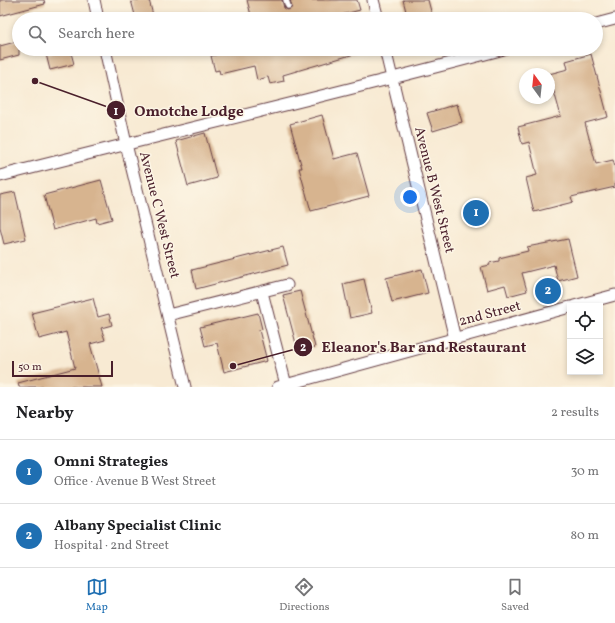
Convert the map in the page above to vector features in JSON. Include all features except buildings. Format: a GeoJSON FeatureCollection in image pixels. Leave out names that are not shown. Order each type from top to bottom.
{"type":"FeatureCollection","features":[{"type":"Feature","properties":{"kind":"street"},"geometry":{"type":"LineString","coordinates":[[94,0],[97,12]]}},
{"type":"Feature","properties":{"kind":"street"},"geometry":{"type":"LineString","coordinates":[[373,0],[376,12]]}},
{"type":"Feature","properties":{"kind":"street"},"geometry":{"type":"LineString","coordinates":[[603,22],[615,19]]}},
{"type":"Feature","properties":{"kind":"street","name":"Avenue C West Street"},"geometry":{"type":"LineString","coordinates":[[107,56],[126,144],[185,387]]}},
{"type":"Feature","properties":{"kind":"street","name":"Avenue B West Street"},"geometry":{"type":"LineString","coordinates":[[387,56],[455,339]]}},
{"type":"Feature","properties":{"kind":"street"},"geometry":{"type":"LineString","coordinates":[[0,176],[392,79],[478,56]]}},
{"type":"Feature","properties":{"kind":"street"},"geometry":{"type":"LineString","coordinates":[[168,315],[287,285]]}},
{"type":"Feature","properties":{"kind":"street"},"geometry":{"type":"LineString","coordinates":[[262,292],[282,386]]}},
{"type":"Feature","properties":{"kind":"street"},"geometry":{"type":"LineString","coordinates":[[585,303],[615,295]]}},
{"type":"Feature","properties":{"kind":"street","name":"2nd Street"},"geometry":{"type":"LineString","coordinates":[[282,386],[567,308]]}},
{"type":"Feature","properties":{"kind":"place","name":"Omotche Lodge"},"geometry":{"type":"Point","coordinates":[35,81]}},
{"type":"Feature","properties":{"kind":"place","name":"Omni Strategies"},"geometry":{"type":"Point","coordinates":[476,213]}},
{"type":"Feature","properties":{"kind":"place","name":"Albany Specialist Clinic"},"geometry":{"type":"Point","coordinates":[548,291]}},
{"type":"Feature","properties":{"kind":"place","name":"Eleanor's Bar and Restaurant"},"geometry":{"type":"Point","coordinates":[233,366]}}]}
